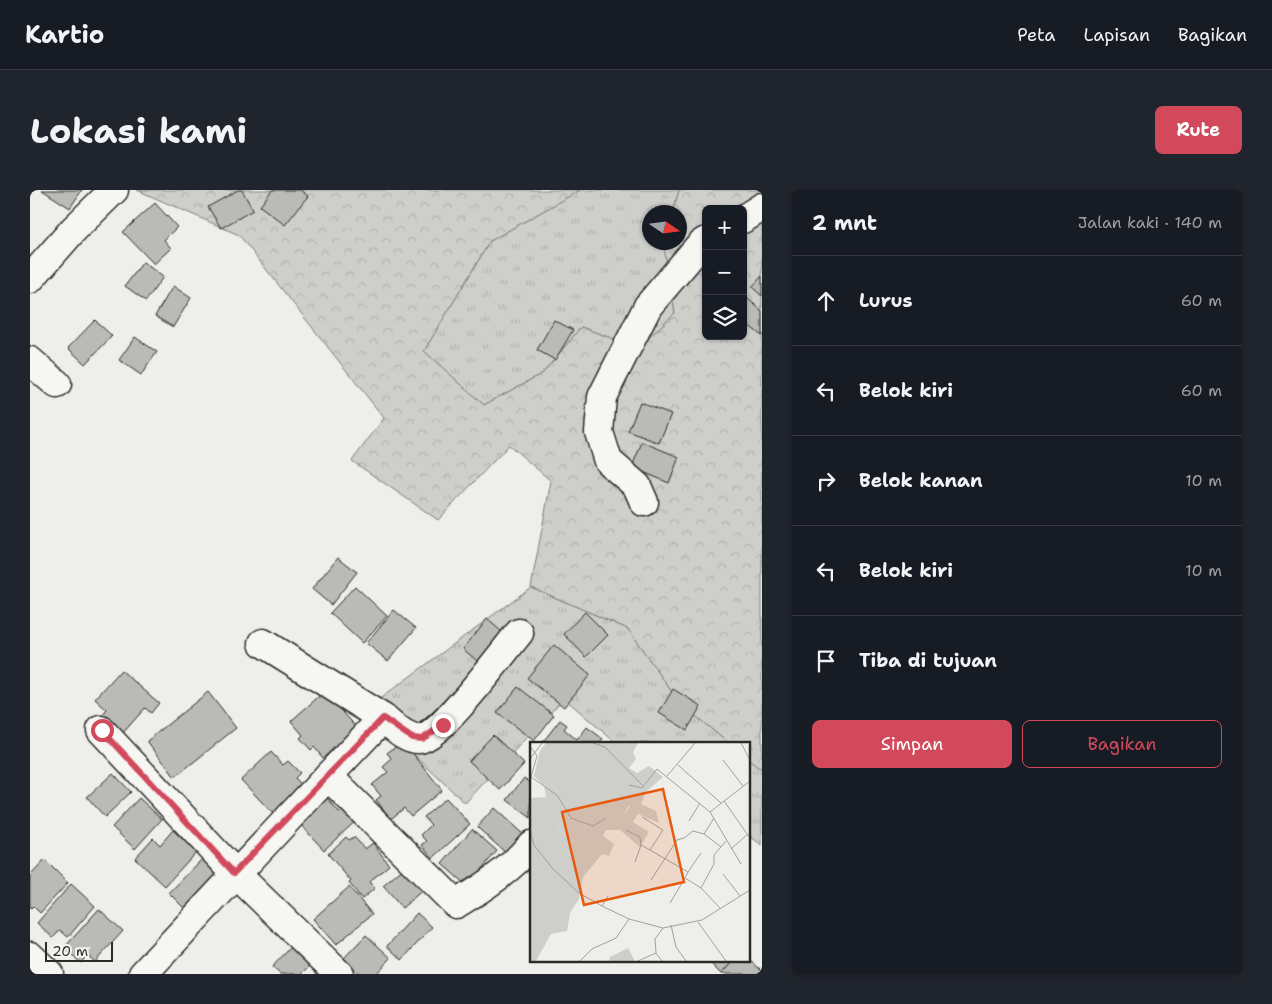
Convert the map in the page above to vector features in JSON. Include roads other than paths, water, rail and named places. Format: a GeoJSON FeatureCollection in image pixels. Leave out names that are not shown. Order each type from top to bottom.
{"type":"FeatureCollection","features":[{"type":"Feature","properties":{"kind":"street"},"geometry":{"type":"LineString","coordinates":[[30,279],[74,229],[114,190]]}},
{"type":"Feature","properties":{"kind":"street"},"geometry":{"type":"LineString","coordinates":[[747,216],[762,207]]}},
{"type":"Feature","properties":{"kind":"street"},"geometry":{"type":"LineString","coordinates":[[644,502],[637,486],[608,461],[598,432],[602,397],[648,306],[702,244]]}},
{"type":"Feature","properties":{"kind":"street"},"geometry":{"type":"LineString","coordinates":[[30,361],[57,384]]}},
{"type":"Feature","properties":{"kind":"street"},"geometry":{"type":"LineString","coordinates":[[263,643],[412,738],[422,739],[443,725],[520,633]]}},
{"type":"Feature","properties":{"kind":"street"},"geometry":{"type":"LineString","coordinates":[[142,974],[234,873],[383,718]]}},
{"type":"Feature","properties":{"kind":"street"},"geometry":{"type":"LineString","coordinates":[[102,730],[234,873],[339,974]]}},
{"type":"Feature","properties":{"kind":"street"},"geometry":{"type":"LineString","coordinates":[[328,776],[456,904],[493,881],[518,860],[530,846]]}},
{"type":"Feature","properties":{"kind":"street"},"geometry":{"type":"LineString","coordinates":[[30,956],[49,974]]}}]}
